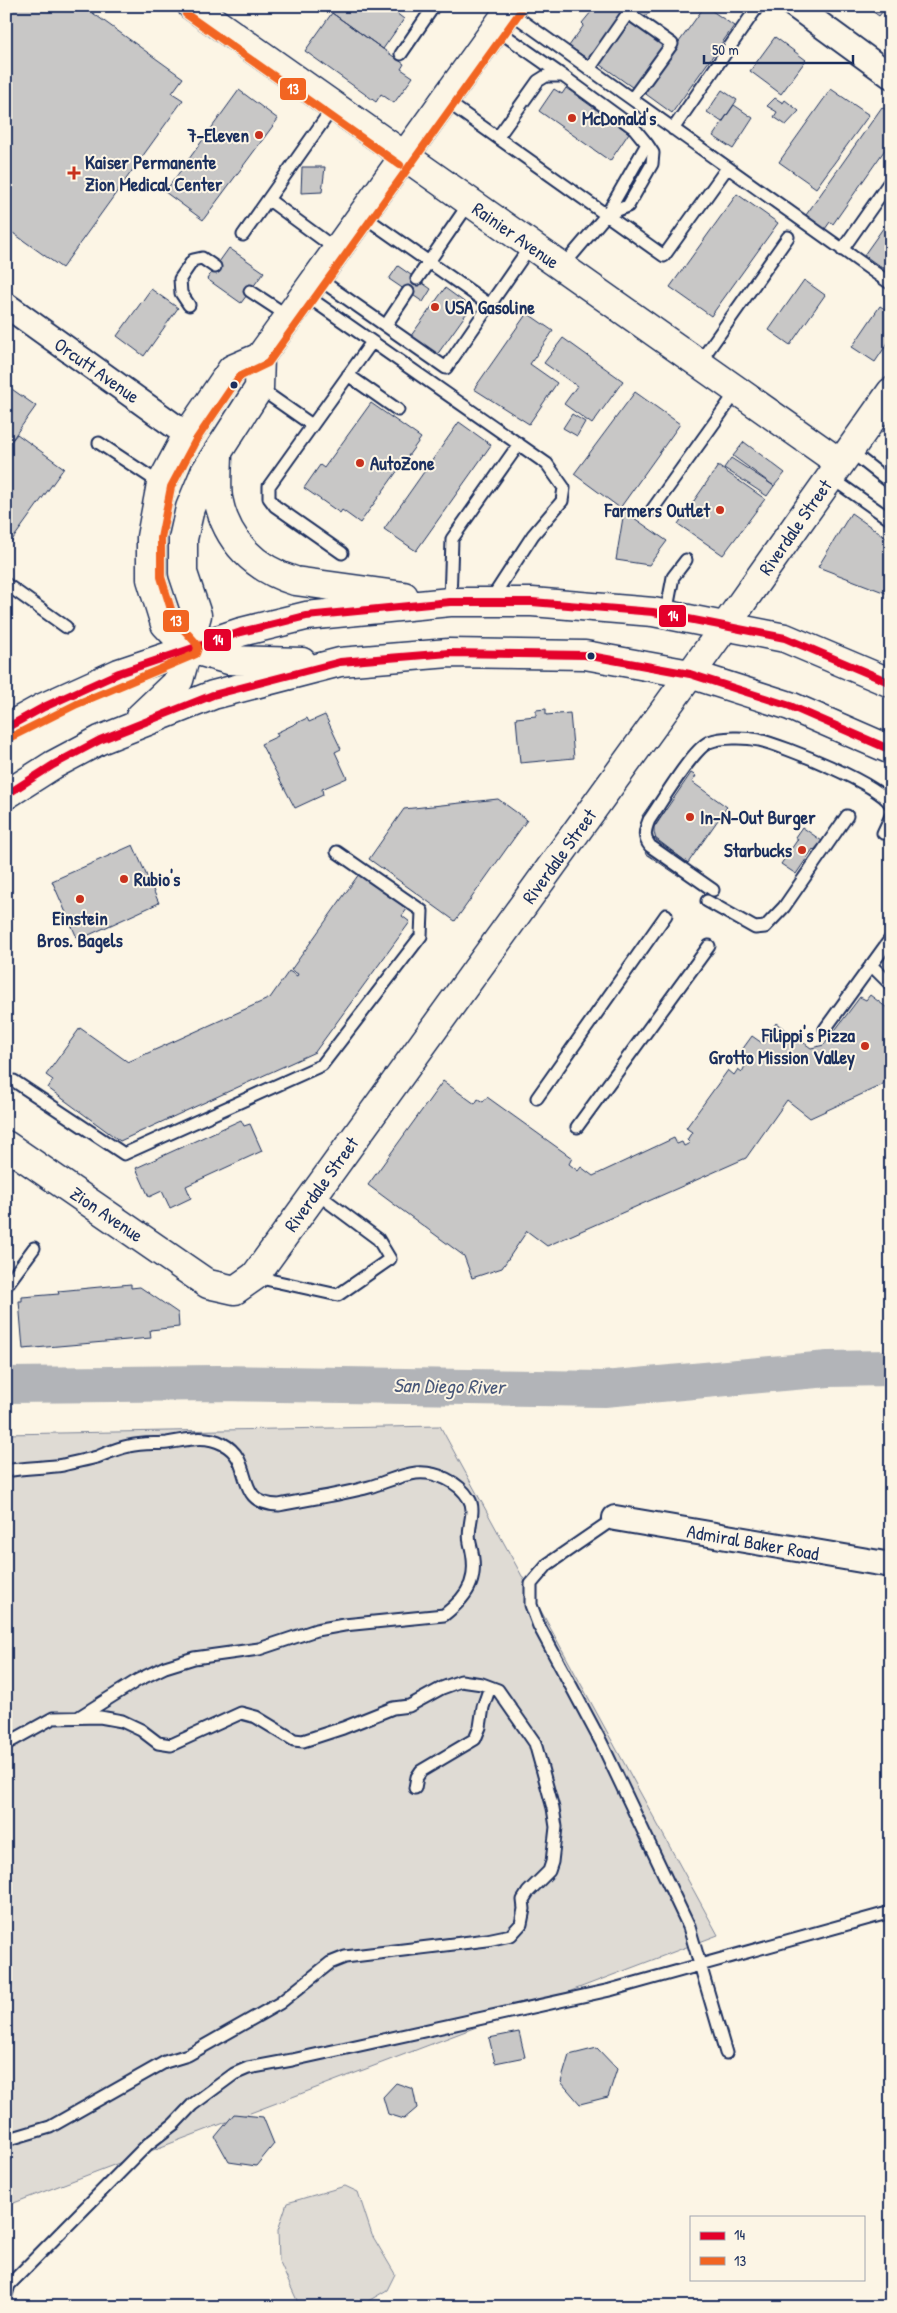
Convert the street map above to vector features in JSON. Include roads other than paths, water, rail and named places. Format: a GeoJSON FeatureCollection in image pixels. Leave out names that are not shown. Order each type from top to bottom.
{"type":"FeatureCollection","features":[{"type":"Feature","properties":{"kind":"main road","name":"Rainier Avenue"},"geometry":{"type":"LineString","coordinates":[[192,6],[840,463]]}},
{"type":"Feature","properties":{"kind":"main road"},"geometry":{"type":"LineString","coordinates":[[505,13],[446,101],[310,285],[260,357],[232,369],[187,434],[160,484],[151,537],[151,579],[165,624],[188,648],[229,660],[340,662],[449,653],[585,655],[690,674],[790,706],[891,750]]}},
{"type":"Feature","properties":{"kind":"main road"},"geometry":{"type":"LineString","coordinates":[[132,725],[179,680],[197,615],[183,573],[184,539],[190,508],[205,472],[259,388],[260,357]]}},
{"type":"Feature","properties":{"kind":"main road","name":"Riverdale Street"},"geometry":{"type":"LineString","coordinates":[[208,1284],[235,1290],[255,1276],[726,625],[891,392]]}},
{"type":"Feature","properties":{"kind":"main road"},"geometry":{"type":"LineString","coordinates":[[218,451],[218,497],[223,516],[231,535],[253,561],[280,577],[295,582],[450,602]]}},
{"type":"Feature","properties":{"kind":"main road"},"geometry":{"type":"LineString","coordinates":[[6,728],[119,673],[188,648],[241,632],[306,616],[450,602],[532,602],[666,614],[726,625],[785,638],[891,683]]}},
{"type":"Feature","properties":{"kind":"main road"},"geometry":{"type":"LineString","coordinates":[[6,795],[54,765],[132,725],[213,695],[340,662]]}},
{"type":"Feature","properties":{"kind":"main road","name":"Zion Avenue"},"geometry":{"type":"LineString","coordinates":[[6,1145],[208,1284]]}},
{"type":"Feature","properties":{"kind":"street"},"geometry":{"type":"LineString","coordinates":[[795,6],[891,76]]}},
{"type":"Feature","properties":{"kind":"street","name":"Orcutt Avenue"},"geometry":{"type":"LineString","coordinates":[[6,305],[187,434]]}},
{"type":"Feature","properties":{"kind":"street","name":"Admiral Baker Road"},"geometry":{"type":"LineString","coordinates":[[615,1518],[891,1566]]}},
{"type":"Feature","properties":{"kind":"lane"},"geometry":{"type":"LineString","coordinates":[[401,54],[434,6]]}},
{"type":"Feature","properties":{"kind":"lane"},"geometry":{"type":"LineString","coordinates":[[674,129],[758,6]]}},
{"type":"Feature","properties":{"kind":"lane"},"geometry":{"type":"LineString","coordinates":[[505,13],[632,99],[891,284]]}},
{"type":"Feature","properties":{"kind":"lane"},"geometry":{"type":"LineString","coordinates":[[505,13],[562,76],[634,128],[647,144],[607,214],[562,267]]}},
{"type":"Feature","properties":{"kind":"lane"},"geometry":{"type":"LineString","coordinates":[[589,69],[628,13],[672,44],[632,99]]}},
{"type":"Feature","properties":{"kind":"lane"},"geometry":{"type":"LineString","coordinates":[[498,137],[538,81],[546,76],[562,76]]}},
{"type":"Feature","properties":{"kind":"lane"},"geometry":{"type":"LineString","coordinates":[[446,101],[664,256],[727,168]]}},
{"type":"Feature","properties":{"kind":"lane"},"geometry":{"type":"LineString","coordinates":[[243,235],[334,106]]}},
{"type":"Feature","properties":{"kind":"lane"},"geometry":{"type":"LineString","coordinates":[[842,250],[891,180]]}},
{"type":"Feature","properties":{"kind":"lane"},"geometry":{"type":"LineString","coordinates":[[269,200],[337,250]]}},
{"type":"Feature","properties":{"kind":"lane"},"geometry":{"type":"LineString","coordinates":[[417,279],[470,202]]}},
{"type":"Feature","properties":{"kind":"lane"},"geometry":{"type":"LineString","coordinates":[[362,215],[490,305]]}},
{"type":"Feature","properties":{"kind":"lane"},"geometry":{"type":"LineString","coordinates":[[698,363],[788,237]]}},
{"type":"Feature","properties":{"kind":"lane"},"geometry":{"type":"LineString","coordinates":[[310,285],[386,325],[446,368],[532,245]]}},
{"type":"Feature","properties":{"kind":"lane"},"geometry":{"type":"LineString","coordinates":[[188,305],[182,293],[180,279],[193,260],[202,258],[216,267]]}},
{"type":"Feature","properties":{"kind":"lane"},"geometry":{"type":"LineString","coordinates":[[310,285],[372,342],[547,464],[564,488],[562,501],[533,535],[489,602]]}},
{"type":"Feature","properties":{"kind":"lane"},"geometry":{"type":"LineString","coordinates":[[250,291],[288,316]]}},
{"type":"Feature","properties":{"kind":"lane"},"geometry":{"type":"LineString","coordinates":[[386,325],[408,292]]}},
{"type":"Feature","properties":{"kind":"lane"},"geometry":{"type":"LineString","coordinates":[[342,553],[276,506],[269,498],[269,486],[372,342]]}},
{"type":"Feature","properties":{"kind":"lane"},"geometry":{"type":"LineString","coordinates":[[348,375],[398,410]]}},
{"type":"Feature","properties":{"kind":"lane"},"geometry":{"type":"LineString","coordinates":[[259,388],[312,425]]}},
{"type":"Feature","properties":{"kind":"lane"},"geometry":{"type":"LineString","coordinates":[[652,510],[738,391]]}},
{"type":"Feature","properties":{"kind":"lane"},"geometry":{"type":"LineString","coordinates":[[99,443],[160,484]]}},
{"type":"Feature","properties":{"kind":"lane"},"geometry":{"type":"LineString","coordinates":[[450,602],[452,539],[519,444]]}},
{"type":"Feature","properties":{"kind":"lane"},"geometry":{"type":"LineString","coordinates":[[840,463],[891,483]]}},
{"type":"Feature","properties":{"kind":"lane"},"geometry":{"type":"LineString","coordinates":[[840,463],[891,520]]}},
{"type":"Feature","properties":{"kind":"lane"},"geometry":{"type":"LineString","coordinates":[[666,614],[673,577],[686,560]]}},
{"type":"Feature","properties":{"kind":"lane"},"geometry":{"type":"LineString","coordinates":[[6,584],[66,627]]}},
{"type":"Feature","properties":{"kind":"lane"},"geometry":{"type":"LineString","coordinates":[[713,890],[650,846],[646,841],[645,830],[649,820],[692,758],[708,743],[723,739],[758,740],[828,766],[878,792],[891,805]]}},
{"type":"Feature","properties":{"kind":"lane"},"geometry":{"type":"LineString","coordinates":[[707,901],[755,928],[765,927],[784,907],[847,816]]}},
{"type":"Feature","properties":{"kind":"lane"},"geometry":{"type":"LineString","coordinates":[[884,832],[891,816]]}},
{"type":"Feature","properties":{"kind":"lane"},"geometry":{"type":"LineString","coordinates":[[14,1081],[124,1154],[322,1066],[421,936],[422,911],[337,852]]}},
{"type":"Feature","properties":{"kind":"lane"},"geometry":{"type":"LineString","coordinates":[[536,1098],[666,915]]}},
{"type":"Feature","properties":{"kind":"lane"},"geometry":{"type":"LineString","coordinates":[[825,1029],[891,938]]}},
{"type":"Feature","properties":{"kind":"lane"},"geometry":{"type":"LineString","coordinates":[[578,1127],[709,946]]}},
{"type":"Feature","properties":{"kind":"lane"},"geometry":{"type":"LineString","coordinates":[[871,965],[891,985]]}},
{"type":"Feature","properties":{"kind":"lane"},"geometry":{"type":"LineString","coordinates":[[255,1276],[338,1295],[390,1259],[378,1239],[316,1192]]}},
{"type":"Feature","properties":{"kind":"lane"},"geometry":{"type":"LineString","coordinates":[[6,1286],[34,1248]]}},
{"type":"Feature","properties":{"kind":"lane"},"geometry":{"type":"LineString","coordinates":[[6,1471],[28,1467],[60,1465],[94,1458],[129,1446],[168,1443],[194,1438],[211,1439],[233,1450],[240,1458],[248,1490],[256,1500],[266,1505],[279,1505],[367,1487],[417,1473],[443,1477],[457,1486],[470,1500],[472,1512],[467,1534],[474,1574],[469,1589],[455,1606],[444,1615],[344,1625],[316,1630],[259,1649],[194,1658],[164,1667],[138,1680],[78,1718]]}},
{"type":"Feature","properties":{"kind":"lane"},"geometry":{"type":"LineString","coordinates":[[615,1518],[548,1564],[531,1584],[531,1605],[539,1626],[601,1742],[689,1927],[726,2054]]}},
{"type":"Feature","properties":{"kind":"lane"},"geometry":{"type":"LineString","coordinates":[[6,1744],[53,1718],[100,1716],[122,1721],[141,1730],[158,1743],[171,1745],[240,1713],[256,1716],[294,1740],[303,1741],[393,1708],[409,1706],[442,1688],[462,1681],[498,1690],[528,1730],[535,1743],[553,1808],[556,1827],[552,1862],[549,1871],[528,1892],[523,1900],[524,1909],[521,1924],[511,1935],[441,1946],[345,1957],[330,1964],[280,2002],[188,2055],[165,2062],[50,2127],[6,2140]]}},
{"type":"Feature","properties":{"kind":"lane"},"geometry":{"type":"LineString","coordinates":[[415,1788],[417,1777],[421,1772],[475,1739],[490,1687]]}},
{"type":"Feature","properties":{"kind":"lane"},"geometry":{"type":"LineString","coordinates":[[6,2294],[9,2286],[148,2144],[174,2124],[192,2105],[234,2074],[248,2068],[601,1993],[891,1912]]}},
{"type":"Feature","properties":{"kind":"waterway","name":"San Diego River"},"geometry":{"type":"LineString","coordinates":[[6,1385],[219,1383],[604,1389],[828,1369],[891,1368]]}},
{"type":"Feature","properties":{"kind":"place","name":"McDonald's"},"geometry":{"type":"Point","coordinates":[572,118]}},
{"type":"Feature","properties":{"kind":"place","name":"7-Eleven"},"geometry":{"type":"Point","coordinates":[259,135]}},
{"type":"Feature","properties":{"kind":"place","name":"Kaiser Permanente Zion Medical Center"},"geometry":{"type":"Point","coordinates":[74,173]}},
{"type":"Feature","properties":{"kind":"place","name":"USA Gasoline"},"geometry":{"type":"Point","coordinates":[435,307]}},
{"type":"Feature","properties":{"kind":"place","name":"AutoZone"},"geometry":{"type":"Point","coordinates":[360,463]}},
{"type":"Feature","properties":{"kind":"place","name":"Farmers Outlet"},"geometry":{"type":"Point","coordinates":[720,510]}},
{"type":"Feature","properties":{"kind":"place","name":"In-N-Out Burger"},"geometry":{"type":"Point","coordinates":[690,817]}},
{"type":"Feature","properties":{"kind":"place","name":"Starbucks"},"geometry":{"type":"Point","coordinates":[802,850]}},
{"type":"Feature","properties":{"kind":"place","name":"Rubio's"},"geometry":{"type":"Point","coordinates":[124,879]}},
{"type":"Feature","properties":{"kind":"place","name":"Einstein Bros. Bagels"},"geometry":{"type":"Point","coordinates":[80,899]}},
{"type":"Feature","properties":{"kind":"place","name":"Filippi's Pizza Grotto Mission Valley"},"geometry":{"type":"Point","coordinates":[865,1046]}}]}
